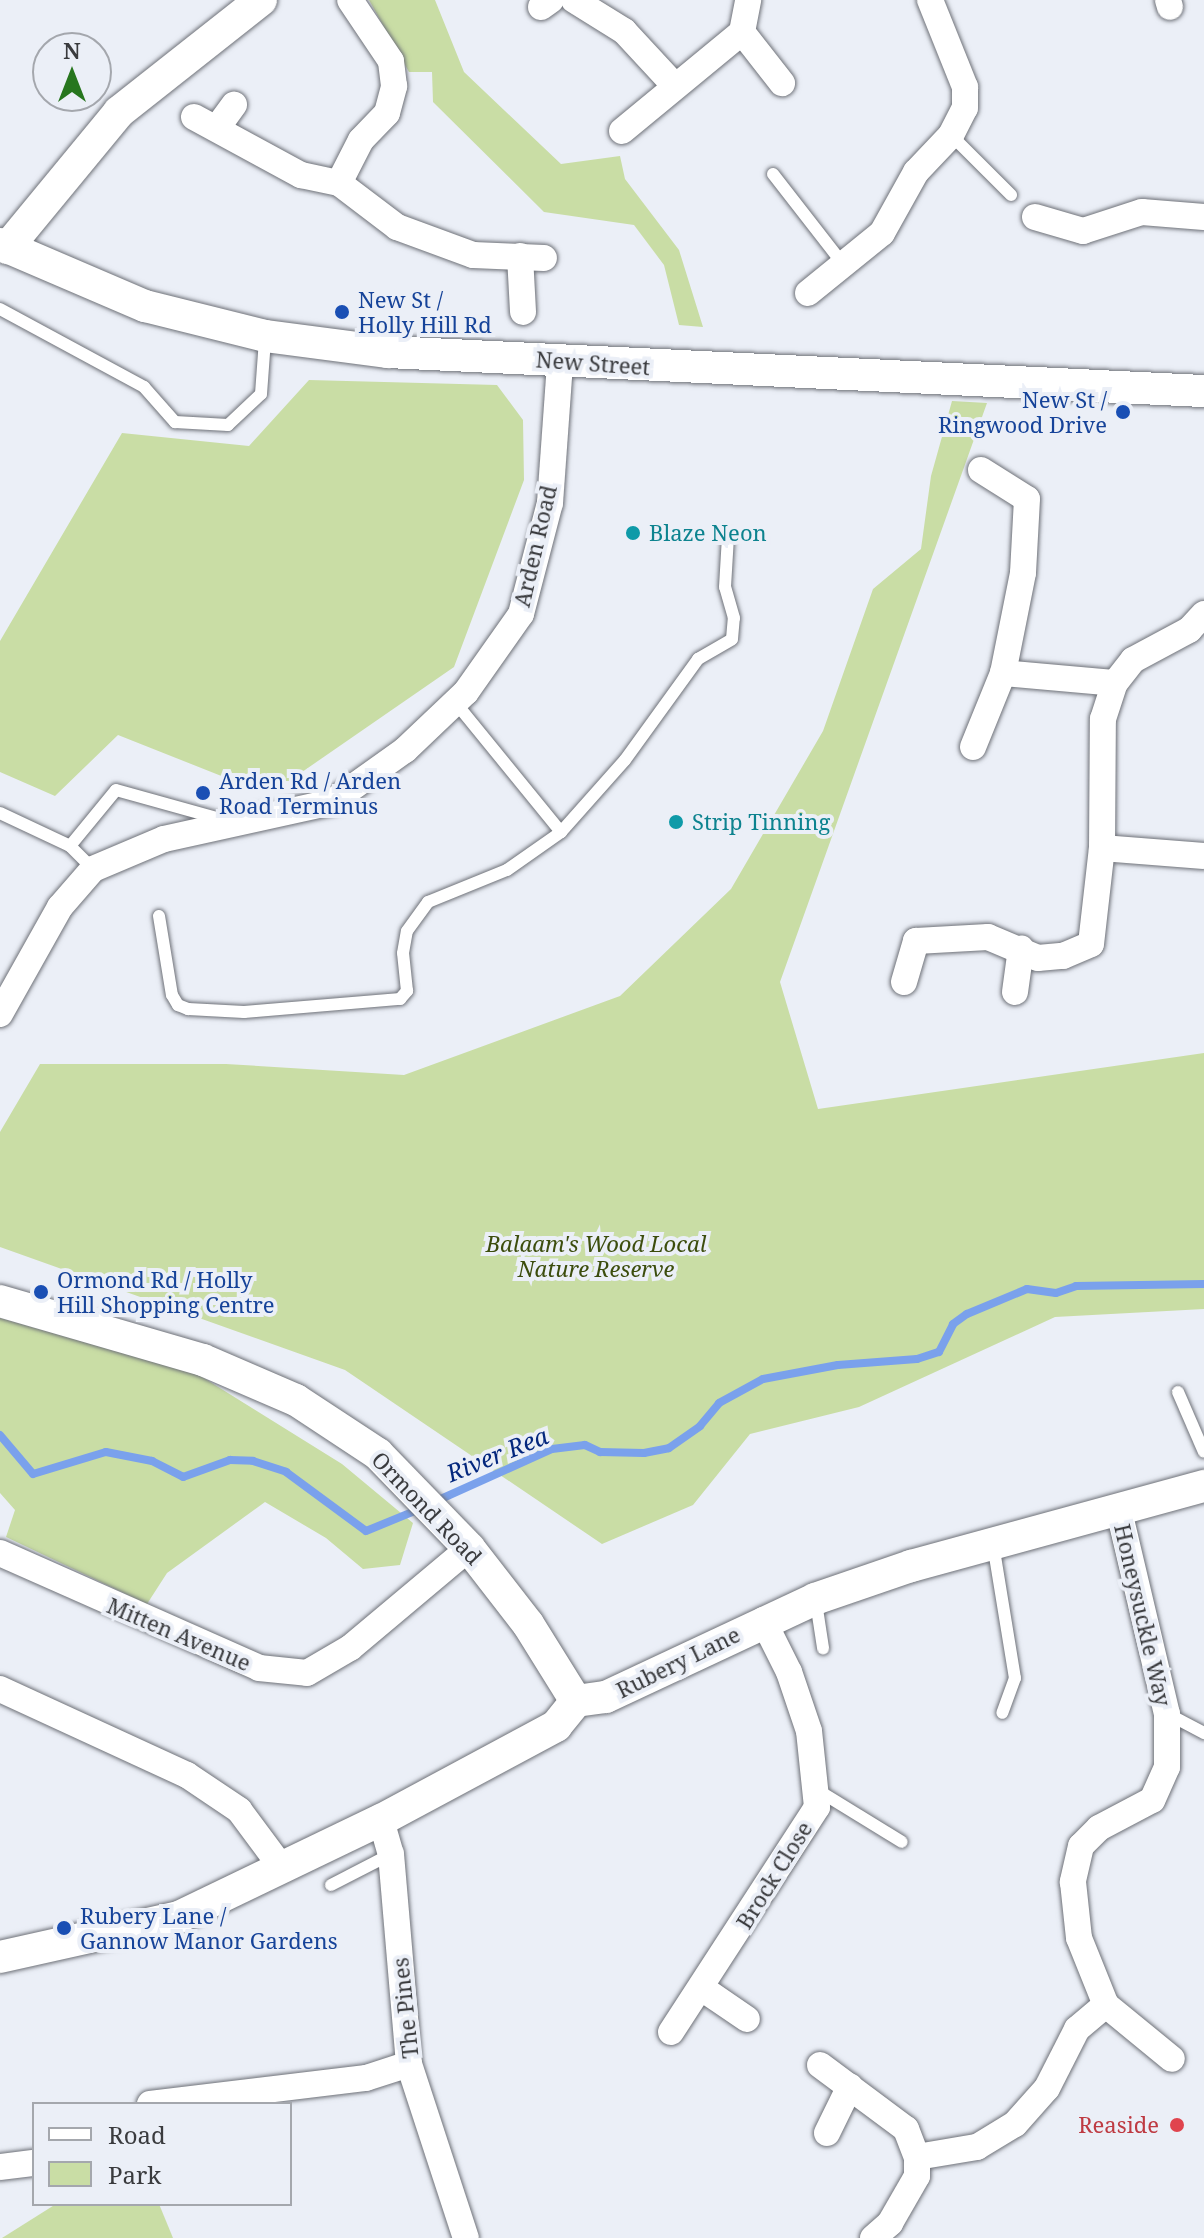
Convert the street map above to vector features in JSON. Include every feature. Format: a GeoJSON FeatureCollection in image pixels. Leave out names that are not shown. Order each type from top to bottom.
{"type":"FeatureCollection","features":[{"type":"Feature","properties":{"kind":"street"},"geometry":{"type":"LineString","coordinates":[[4,246],[119,112],[261,0]]}},
{"type":"Feature","properties":{"kind":"street"},"geometry":{"type":"LineString","coordinates":[[339,183],[361,140],[387,113],[394,86],[391,61],[350,0]]}},
{"type":"Feature","properties":{"kind":"street"},"geometry":{"type":"LineString","coordinates":[[574,0],[624,31],[675,86]]}},
{"type":"Feature","properties":{"kind":"street"},"geometry":{"type":"LineString","coordinates":[[622,131],[742,32],[748,0]]}},
{"type":"Feature","properties":{"kind":"street"},"geometry":{"type":"LineString","coordinates":[[808,293],[882,233],[916,172],[951,135],[965,108],[965,87],[930,0]]}},
{"type":"Feature","properties":{"kind":"street"},"geometry":{"type":"LineString","coordinates":[[742,32],[782,83]]}},
{"type":"Feature","properties":{"kind":"street"},"geometry":{"type":"LineString","coordinates":[[234,105],[205,122],[301,175],[339,183],[397,227],[473,255],[532,257],[523,312]]}},
{"type":"Feature","properties":{"kind":"street"},"geometry":{"type":"LineString","coordinates":[[1035,217],[1083,231],[1142,212],[1204,217]]}},
{"type":"Feature","properties":{"kind":"street","name":"New Street"},"geometry":{"type":"LineString","coordinates":[[4,246],[145,306],[265,336],[388,352],[560,363],[1204,391]]}},
{"type":"Feature","properties":{"kind":"street","name":"Arden Road"},"geometry":{"type":"LineString","coordinates":[[0,1014],[60,907],[93,869],[164,839],[332,802],[405,750],[455,702],[521,614],[550,503],[560,363]]}},
{"type":"Feature","properties":{"kind":"street"},"geometry":{"type":"LineString","coordinates":[[973,747],[1003,673],[1023,573],[1027,499],[981,470]]}},
{"type":"Feature","properties":{"kind":"street"},"geometry":{"type":"LineString","coordinates":[[904,982],[916,941],[988,937],[1021,948],[1038,958],[1063,956],[1091,944],[1102,848],[1103,719],[1115,683],[1133,660],[1189,630],[1204,614]]}},
{"type":"Feature","properties":{"kind":"street"},"geometry":{"type":"LineString","coordinates":[[1003,673],[1115,683]]}},
{"type":"Feature","properties":{"kind":"street"},"geometry":{"type":"LineString","coordinates":[[1102,848],[1204,856]]}},
{"type":"Feature","properties":{"kind":"street"},"geometry":{"type":"LineString","coordinates":[[1015,992],[1021,948]]}},
{"type":"Feature","properties":{"kind":"street","name":"Ormond Road"},"geometry":{"type":"LineString","coordinates":[[0,1301],[203,1360],[296,1400],[378,1454],[469,1548],[528,1624],[576,1701]]}},
{"type":"Feature","properties":{"kind":"street","name":"Rubery Lane"},"geometry":{"type":"LineString","coordinates":[[576,1701],[606,1697],[763,1620],[815,1599],[993,1544],[1204,1486]]}},
{"type":"Feature","properties":{"kind":"street","name":"Honeysuckle Way"},"geometry":{"type":"LineString","coordinates":[[1119,1511],[1167,1714],[1167,1767],[1152,1800],[1099,1828],[1081,1846],[1073,1882],[1079,1938],[1106,2005],[1172,2059]]}},
{"type":"Feature","properties":{"kind":"street","name":"Mitten Avenue"},"geometry":{"type":"LineString","coordinates":[[0,1553],[259,1668],[307,1673],[350,1648],[469,1548]]}},
{"type":"Feature","properties":{"kind":"street"},"geometry":{"type":"LineString","coordinates":[[763,1620],[789,1672],[809,1731],[819,1791]]}},
{"type":"Feature","properties":{"kind":"street"},"geometry":{"type":"LineString","coordinates":[[0,1689],[187,1775],[239,1810],[282,1868]]}},
{"type":"Feature","properties":{"kind":"street"},"geometry":{"type":"LineString","coordinates":[[0,1957],[179,1917],[381,1820],[556,1726],[576,1701]]}},
{"type":"Feature","properties":{"kind":"street","name":"Brock Close"},"geometry":{"type":"LineString","coordinates":[[671,2032],[703,1989],[817,1807],[819,1791]]}},
{"type":"Feature","properties":{"kind":"street","name":"The Pines"},"geometry":{"type":"LineString","coordinates":[[381,1820],[391,1854],[409,2064],[466,2238]]}},
{"type":"Feature","properties":{"kind":"street"},"geometry":{"type":"LineString","coordinates":[[703,1989],[747,2019]]}},
{"type":"Feature","properties":{"kind":"street"},"geometry":{"type":"LineString","coordinates":[[917,2157],[977,2147],[1015,2124],[1047,2088],[1077,2029],[1106,2005]]}},
{"type":"Feature","properties":{"kind":"street"},"geometry":{"type":"LineString","coordinates":[[167,2102],[366,2078],[409,2064]]}},
{"type":"Feature","properties":{"kind":"street"},"geometry":{"type":"LineString","coordinates":[[820,2065],[906,2129],[917,2157],[917,2176],[890,2223],[873,2238]]}},
{"type":"Feature","properties":{"kind":"street"},"geometry":{"type":"LineString","coordinates":[[827,2133],[850,2086]]}},
{"type":"Feature","properties":{"kind":"street"},"geometry":{"type":"LineString","coordinates":[[0,2167],[32,2163]]}},
{"type":"Feature","properties":{"kind":"lane"},"geometry":{"type":"LineString","coordinates":[[951,135],[1011,195]]}},
{"type":"Feature","properties":{"kind":"lane"},"geometry":{"type":"LineString","coordinates":[[773,174],[843,264]]}},
{"type":"Feature","properties":{"kind":"lane"},"geometry":{"type":"LineString","coordinates":[[0,309],[144,387],[175,422],[228,425],[261,394],[265,336]]}},
{"type":"Feature","properties":{"kind":"lane"},"geometry":{"type":"LineString","coordinates":[[159,916],[172,995],[178,1005],[188,1009],[244,1012],[400,999],[407,991],[403,953],[407,931],[428,902],[507,870],[561,832],[625,760],[698,659],[732,639],[734,618],[725,587],[728,537]]}},
{"type":"Feature","properties":{"kind":"lane"},"geometry":{"type":"LineString","coordinates":[[455,702],[561,832]]}},
{"type":"Feature","properties":{"kind":"lane"},"geometry":{"type":"LineString","coordinates":[[70,846],[116,790],[238,825]]}},
{"type":"Feature","properties":{"kind":"lane"},"geometry":{"type":"LineString","coordinates":[[0,813],[70,846],[93,869]]}},
{"type":"Feature","properties":{"kind":"lane"},"geometry":{"type":"LineString","coordinates":[[1178,1392],[1204,1452]]}},
{"type":"Feature","properties":{"kind":"lane"},"geometry":{"type":"LineString","coordinates":[[993,1544],[1015,1678],[1002,1713]]}},
{"type":"Feature","properties":{"kind":"lane"},"geometry":{"type":"LineString","coordinates":[[815,1599],[823,1648]]}},
{"type":"Feature","properties":{"kind":"lane"},"geometry":{"type":"LineString","coordinates":[[1167,1714],[1204,1733]]}},
{"type":"Feature","properties":{"kind":"lane"},"geometry":{"type":"LineString","coordinates":[[819,1791],[902,1842]]}},
{"type":"Feature","properties":{"kind":"lane"},"geometry":{"type":"LineString","coordinates":[[331,1885],[391,1854]]}},
{"type":"Feature","properties":{"kind":"green space"},"geometry":{"type":"Polygon","coordinates":[[[369,0],[435,0],[464,72],[561,164],[620,156],[625,179],[679,250],[703,327],[679,325],[664,265],[634,225],[544,212],[433,102],[432,72],[409,72],[369,0]]]}},
{"type":"Feature","properties":{"kind":"green space"},"geometry":{"type":"Polygon","coordinates":[[[309,380],[497,385],[523,420],[524,480],[454,667],[289,781],[234,781],[118,735],[55,796],[0,772],[0,641],[122,433],[249,446],[309,380]]]}},
{"type":"Feature","properties":{"kind":"green space","name":"Balaam's Wood Local Nature Reserve"},"geometry":{"type":"Polygon","coordinates":[[[952,401],[987,403],[780,982],[818,1109],[1204,1053],[1204,1309],[1055,1317],[859,1407],[750,1434],[693,1505],[602,1544],[345,1370],[0,1247],[0,1132],[40,1064],[226,1064],[404,1075],[620,996],[731,889],[823,731],[873,589],[921,549],[931,476],[952,401]]]}},
{"type":"Feature","properties":{"kind":"green space"},"geometry":{"type":"Polygon","coordinates":[[[0,1318],[199,1375],[342,1464],[413,1523],[400,1565],[363,1569],[326,1538],[265,1502],[167,1573],[147,1604],[6,1537],[15,1510],[0,1493],[0,1318]]]}},
{"type":"Feature","properties":{"kind":"green space"},"geometry":{"type":"Polygon","coordinates":[[[53,2206],[160,2206],[173,2238],[2,2238],[53,2206]]]}},
{"type":"Feature","properties":{"kind":"waterway","name":"River Rea"},"geometry":{"type":"LineString","coordinates":[[434,1502],[552,1449],[585,1445],[600,1452],[644,1453],[669,1448],[700,1426],[719,1403],[763,1379],[838,1365],[917,1359],[939,1352],[953,1324],[967,1314],[1027,1289],[1056,1293],[1076,1286],[1204,1284]]}},
{"type":"Feature","properties":{"kind":"waterway","name":"River Rea"},"geometry":{"type":"LineString","coordinates":[[0,1435],[33,1474],[106,1452],[152,1461],[183,1477],[230,1460],[253,1461],[286,1472],[366,1531],[422,1508]]}},
{"type":"Feature","properties":{"kind":"place","name":"New St / Holly Hill Rd"},"geometry":{"type":"Point","coordinates":[342,312]}},
{"type":"Feature","properties":{"kind":"place","name":"New St / Ringwood Drive"},"geometry":{"type":"Point","coordinates":[1123,412]}},
{"type":"Feature","properties":{"kind":"place","name":"Blaze Neon"},"geometry":{"type":"Point","coordinates":[633,533]}},
{"type":"Feature","properties":{"kind":"place","name":"Arden Rd / Arden Road Terminus"},"geometry":{"type":"Point","coordinates":[203,793]}},
{"type":"Feature","properties":{"kind":"place","name":"Strip Tinning"},"geometry":{"type":"Point","coordinates":[676,822]}},
{"type":"Feature","properties":{"kind":"place","name":"Ormond Rd / Holly Hill Shopping Centre"},"geometry":{"type":"Point","coordinates":[41,1292]}},
{"type":"Feature","properties":{"kind":"place","name":"Rubery Lane / Gannow Manor Gardens"},"geometry":{"type":"Point","coordinates":[64,1928]}},
{"type":"Feature","properties":{"kind":"place","name":"Reaside"},"geometry":{"type":"Point","coordinates":[1177,2125]}}]}
